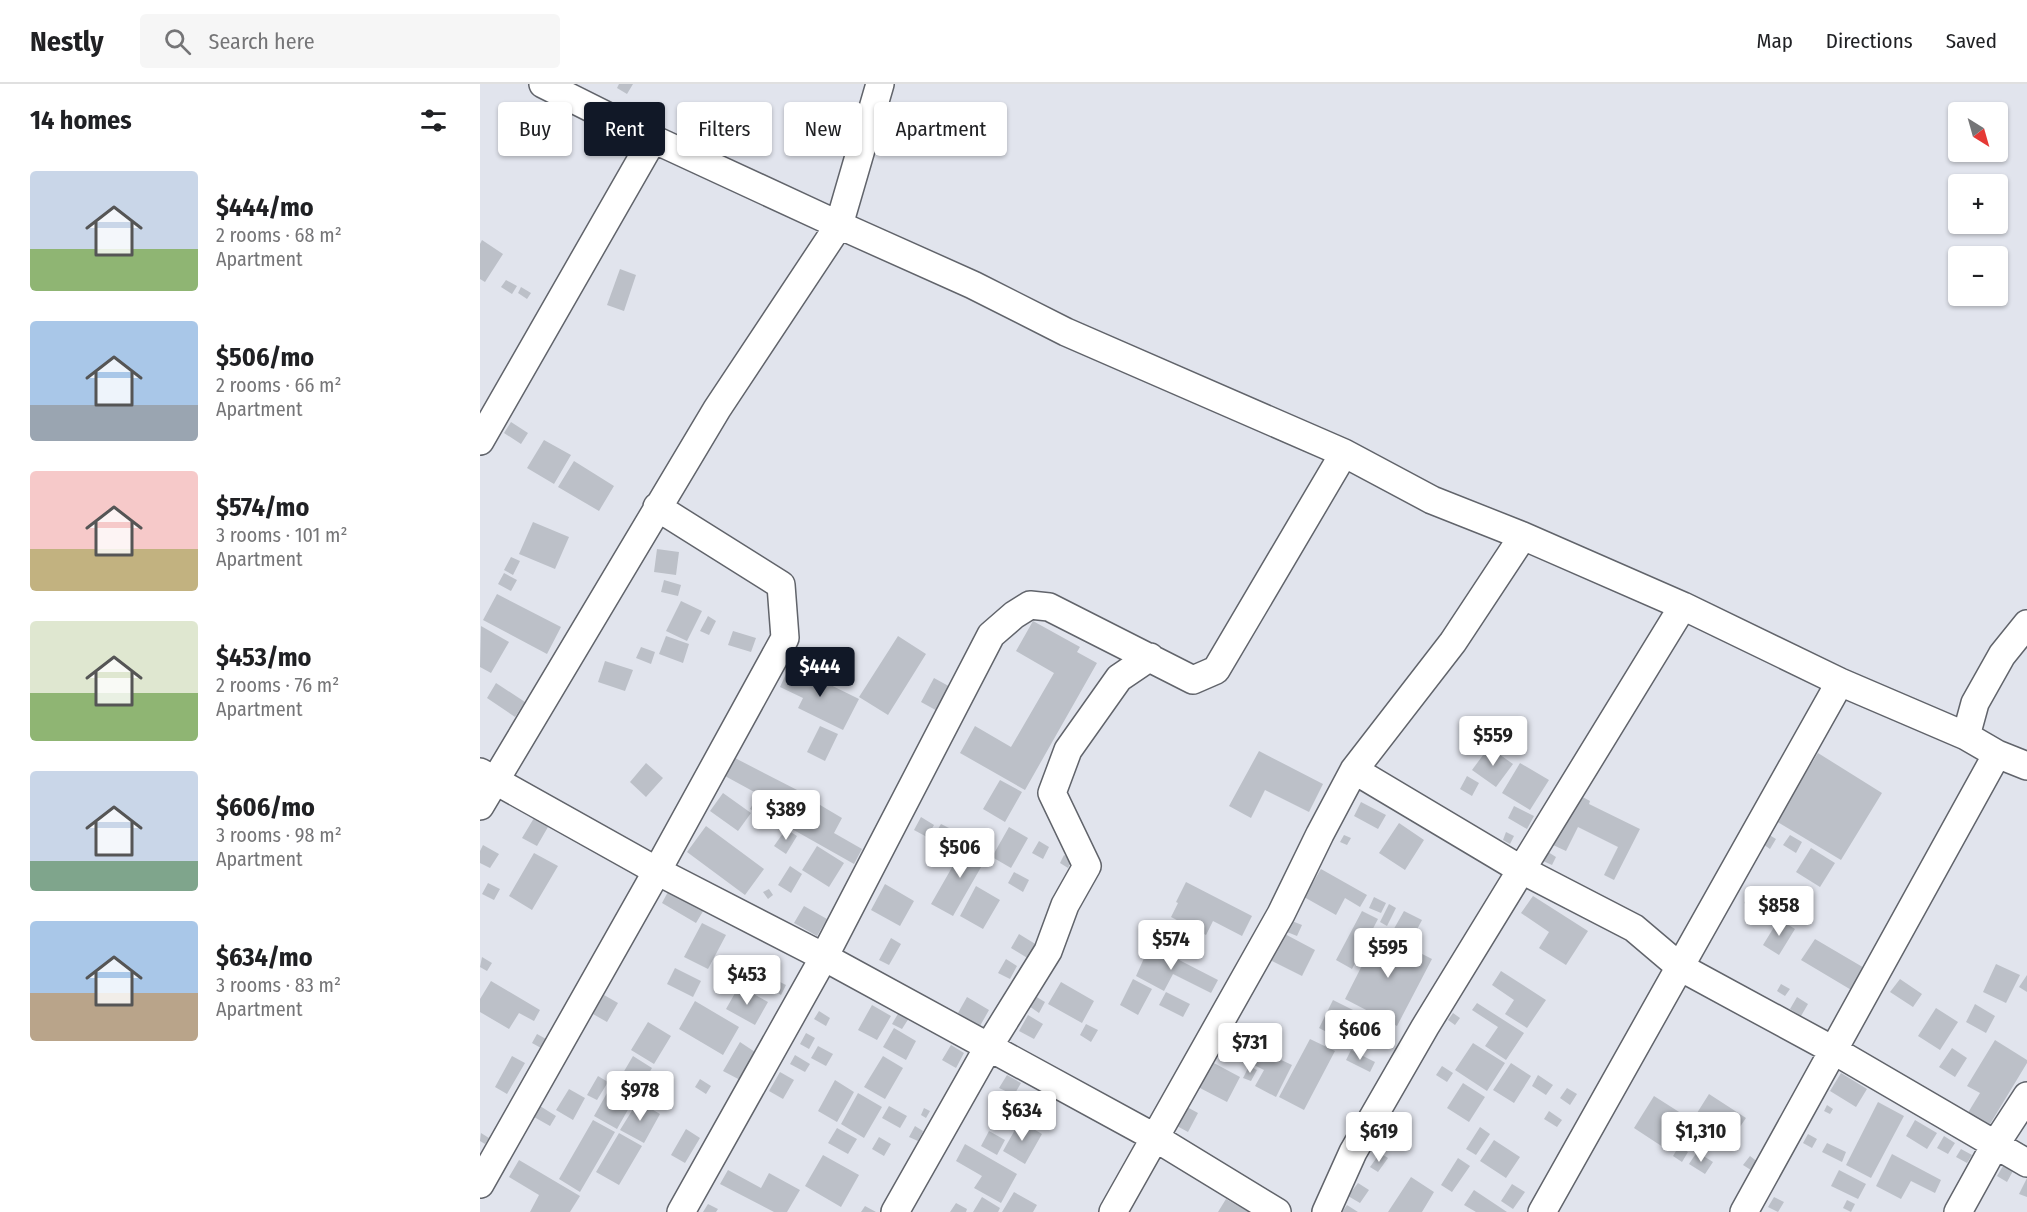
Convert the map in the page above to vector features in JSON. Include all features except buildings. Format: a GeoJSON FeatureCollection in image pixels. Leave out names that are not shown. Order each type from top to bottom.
{"type":"FeatureCollection","features":[{"type":"Feature","properties":{"kind":"street"},"geometry":{"type":"LineString","coordinates":[[543,84],[584,104]]}},
{"type":"Feature","properties":{"kind":"street"},"geometry":{"type":"LineString","coordinates":[[480,806],[487,776],[717,408],[839,225],[880,84]]}},
{"type":"Feature","properties":{"kind":"street"},"geometry":{"type":"LineString","coordinates":[[665,145],[973,285],[1066,332],[1344,453],[1432,500],[1523,536],[1683,606],[1840,682],[1966,736],[1997,754],[2027,766]]}},
{"type":"Feature","properties":{"kind":"street"},"geometry":{"type":"LineString","coordinates":[[480,441],[643,156]]}},
{"type":"Feature","properties":{"kind":"street"},"geometry":{"type":"LineString","coordinates":[[681,1212],[824,957],[991,635],[1014,615],[1030,605],[1049,607],[1193,680],[1216,670],[1344,453]]}},
{"type":"Feature","properties":{"kind":"street"},"geometry":{"type":"LineString","coordinates":[[480,1184],[657,872],[785,638],[781,585],[657,507]]}},
{"type":"Feature","properties":{"kind":"street"},"geometry":{"type":"LineString","coordinates":[[1113,1212],[1281,914],[1354,770],[1453,642],[1523,536]]}},
{"type":"Feature","properties":{"kind":"street"},"geometry":{"type":"LineString","coordinates":[[1326,1212],[1353,1152],[1425,1027],[1520,868],[1683,606]]}},
{"type":"Feature","properties":{"kind":"street"},"geometry":{"type":"LineString","coordinates":[[1966,736],[1975,703],[2002,654],[2027,624]]}},
{"type":"Feature","properties":{"kind":"street"},"geometry":{"type":"LineString","coordinates":[[895,1212],[989,1046],[1048,951],[1065,905],[1087,866],[1052,793],[1068,750],[1119,678],[1149,657]]}},
{"type":"Feature","properties":{"kind":"street"},"geometry":{"type":"LineString","coordinates":[[1542,1212],[1840,682]]}},
{"type":"Feature","properties":{"kind":"street"},"geometry":{"type":"LineString","coordinates":[[1744,1212],[1997,754]]}},
{"type":"Feature","properties":{"kind":"street"},"geometry":{"type":"LineString","coordinates":[[1354,770],[1520,868],[1634,928],[1680,967],[1833,1050],[2027,1163]]}},
{"type":"Feature","properties":{"kind":"street"},"geometry":{"type":"LineString","coordinates":[[487,776],[657,872],[824,957],[1154,1137],[1277,1212]]}},
{"type":"Feature","properties":{"kind":"street"},"geometry":{"type":"LineString","coordinates":[[1958,1212],[1995,1145],[2027,1096]]}}]}
